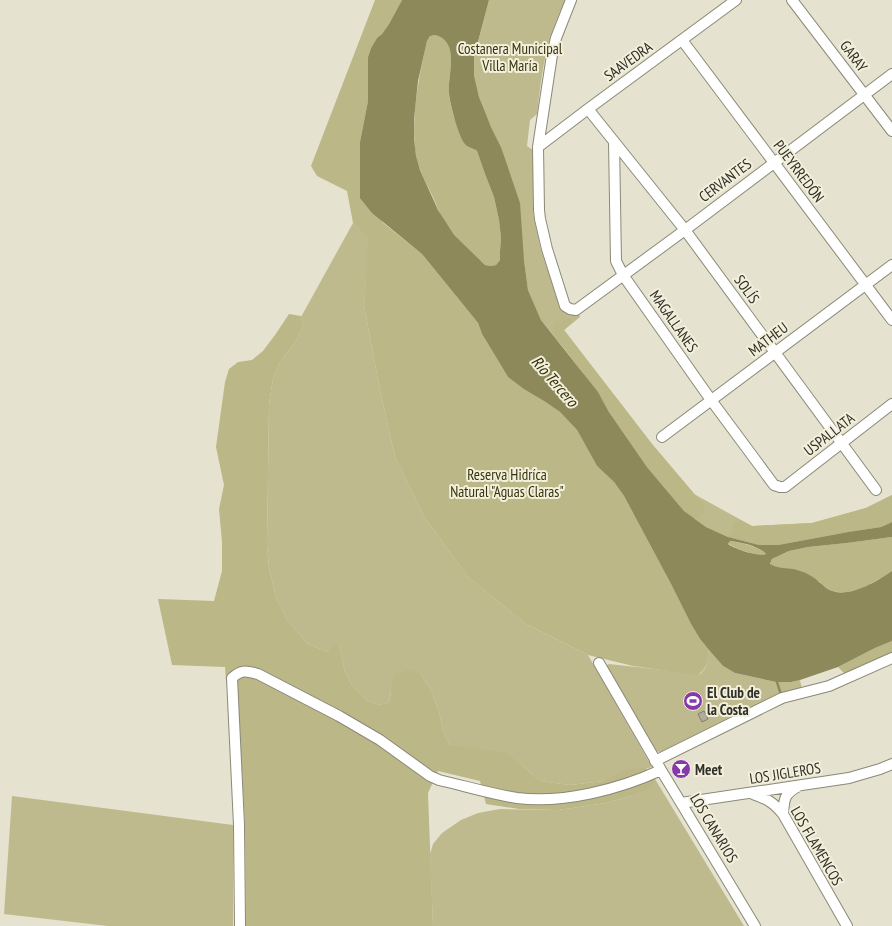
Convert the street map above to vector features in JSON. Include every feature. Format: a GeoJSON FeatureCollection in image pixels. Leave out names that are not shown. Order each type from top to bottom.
{"type":"FeatureCollection","features":[{"type":"Feature","properties":{"kind":"street"},"geometry":{"type":"LineString","coordinates":[[538,147],[552,55],[556,38],[571,0]]}},
{"type":"Feature","properties":{"kind":"street","name":"SAAVEDRA"},"geometry":{"type":"LineString","coordinates":[[538,147],[736,0]]}},
{"type":"Feature","properties":{"kind":"street","name":"GARAY"},"geometry":{"type":"LineString","coordinates":[[792,0],[892,131]]}},
{"type":"Feature","properties":{"kind":"street","name":"PUEYRREDÓN"},"geometry":{"type":"LineString","coordinates":[[682,40],[892,320]]}},
{"type":"Feature","properties":{"kind":"street","name":"CERVANTES"},"geometry":{"type":"LineString","coordinates":[[538,147],[539,210],[542,228],[565,306],[576,310],[892,74]]}},
{"type":"Feature","properties":{"kind":"street","name":"SOLÍS"},"geometry":{"type":"LineString","coordinates":[[588,109],[685,230],[876,490]]}},
{"type":"Feature","properties":{"kind":"street","name":"MAGALLANES"},"geometry":{"type":"LineString","coordinates":[[614,141],[616,261],[623,275],[711,400],[774,485],[785,487]]}},
{"type":"Feature","properties":{"kind":"street","name":"MATHEU"},"geometry":{"type":"LineString","coordinates":[[662,437],[892,265]]}},
{"type":"Feature","properties":{"kind":"street","name":"USPALLATA"},"geometry":{"type":"LineString","coordinates":[[785,487],[892,404]]}},
{"type":"Feature","properties":{"kind":"street"},"geometry":{"type":"LineString","coordinates":[[656,761],[782,698],[829,686],[892,658]]}},
{"type":"Feature","properties":{"kind":"street","name":"LOS CANARIOS"},"geometry":{"type":"LineString","coordinates":[[599,663],[754,926]]}},
{"type":"Feature","properties":{"kind":"street"},"geometry":{"type":"LineString","coordinates":[[240,926],[239,825],[232,678],[238,672],[248,671],[258,674],[339,716],[380,740],[430,776],[439,780],[497,794],[528,799],[571,796],[604,791],[635,782],[661,770]]}},
{"type":"Feature","properties":{"kind":"street","name":"LOS JIGLEROS"},"geometry":{"type":"LineString","coordinates":[[682,803],[849,778],[892,764]]}},
{"type":"Feature","properties":{"kind":"street"},"geometry":{"type":"LineString","coordinates":[[783,814],[786,796],[790,791],[799,786]]}},
{"type":"Feature","properties":{"kind":"street","name":"LOS FLAMENCOS"},"geometry":{"type":"LineString","coordinates":[[751,793],[764,798],[775,805],[783,814],[846,926]]}},
{"type":"Feature","properties":{"kind":"green space","name":"Reserva Hidríca Natural \"Aguas Claras\""},"geometry":{"type":"Polygon","coordinates":[[[375,0],[402,0],[389,24],[371,48],[368,57],[368,101],[360,142],[382,222],[422,254],[478,323],[482,334],[508,377],[560,412],[577,430],[597,466],[614,482],[624,496],[691,624],[709,650],[705,667],[701,673],[697,675],[633,666],[588,655],[526,624],[468,577],[425,518],[395,457],[380,390],[364,306],[368,239],[353,223],[347,191],[317,176],[311,166],[375,0]]]}},
{"type":"Feature","properties":{"kind":"green space","name":"Costanera Municipal Villa María"},"geometry":{"type":"Polygon","coordinates":[[[489,0],[565,0],[548,45],[542,74],[537,114],[530,120],[527,146],[533,150],[533,213],[541,250],[560,308],[566,314],[579,314],[580,317],[564,330],[652,444],[694,494],[752,526],[812,523],[866,508],[892,495],[892,522],[848,532],[759,545],[728,537],[706,527],[684,511],[572,358],[541,320],[528,290],[524,260],[501,147],[485,114],[474,75],[474,58],[489,0]]]}},
{"type":"Feature","properties":{"kind":"green space"},"geometry":{"type":"Polygon","coordinates":[[[435,35],[443,39],[448,44],[450,51],[451,60],[449,93],[450,103],[455,119],[464,143],[477,151],[494,197],[501,238],[500,260],[496,265],[485,265],[450,231],[439,211],[417,161],[414,142],[416,98],[427,41],[430,36],[435,35]]]}},
{"type":"Feature","properties":{"kind":"green space"},"geometry":{"type":"Polygon","coordinates":[[[353,223],[369,239],[364,306],[380,390],[395,457],[425,518],[468,577],[526,624],[588,655],[652,767],[604,781],[570,785],[540,781],[521,764],[450,745],[443,731],[439,712],[431,690],[420,673],[391,691],[389,702],[379,705],[366,700],[352,685],[345,672],[339,645],[328,652],[308,644],[288,621],[276,598],[269,568],[267,545],[269,404],[273,378],[280,362],[296,341],[303,327],[301,317],[353,223]]]}},
{"type":"Feature","properties":{"kind":"green space"},"geometry":{"type":"Polygon","coordinates":[[[289,314],[301,316],[303,327],[296,341],[280,362],[273,378],[269,404],[267,545],[269,568],[276,598],[288,621],[308,644],[328,652],[334,644],[339,645],[345,672],[352,685],[366,700],[379,705],[389,702],[394,676],[407,670],[420,673],[431,690],[439,712],[443,731],[450,745],[506,753],[540,781],[570,785],[604,781],[625,770],[644,767],[654,776],[652,787],[631,796],[606,803],[558,810],[519,809],[486,804],[480,781],[438,771],[428,793],[433,926],[246,926],[245,825],[237,682],[226,681],[225,667],[172,665],[158,599],[214,601],[222,571],[222,542],[219,509],[224,485],[216,447],[225,382],[229,369],[238,362],[252,360],[263,351],[289,314]]]}},
{"type":"Feature","properties":{"kind":"green space"},"geometry":{"type":"Polygon","coordinates":[[[569,318],[573,322],[564,330],[652,444],[703,504],[704,510],[699,518],[693,518],[684,511],[647,467],[609,412],[598,392],[552,333],[555,323],[562,322],[569,318]]]}},
{"type":"Feature","properties":{"kind":"green space"},"geometry":{"type":"Polygon","coordinates":[[[892,495],[892,522],[881,527],[778,545],[759,545],[728,537],[732,532],[733,524],[738,519],[752,526],[812,523],[866,508],[892,495]]]}},
{"type":"Feature","properties":{"kind":"green space"},"geometry":{"type":"Polygon","coordinates":[[[892,537],[892,571],[862,588],[846,592],[830,590],[820,582],[770,565],[772,559],[789,551],[808,547],[892,537]]]}},
{"type":"Feature","properties":{"kind":"green space"},"geometry":{"type":"Polygon","coordinates":[[[730,541],[754,547],[766,554],[762,555],[741,550],[728,543],[730,541]]]}},
{"type":"Feature","properties":{"kind":"green space"},"geometry":{"type":"Polygon","coordinates":[[[892,641],[892,655],[850,672],[844,673],[838,667],[875,648],[892,641]]]}},
{"type":"Feature","properties":{"kind":"green space","name":"El Club de la Costa"},"geometry":{"type":"Polygon","coordinates":[[[709,650],[723,666],[735,673],[776,682],[791,682],[800,680],[802,689],[663,751],[655,751],[605,666],[609,664],[700,674],[706,666],[709,650]]]}},
{"type":"Feature","properties":{"kind":"green space"},"geometry":{"type":"Polygon","coordinates":[[[652,774],[744,926],[433,926],[430,854],[433,844],[442,833],[461,820],[478,813],[500,809],[558,810],[606,803],[631,796],[652,774]]]}},
{"type":"Feature","properties":{"kind":"green space"},"geometry":{"type":"Polygon","coordinates":[[[12,796],[233,825],[233,926],[108,926],[4,914],[12,796]]]}},
{"type":"Feature","properties":{"kind":"water","name":"Río Tercero"},"geometry":{"type":"Polygon","coordinates":[[[402,0],[489,0],[474,57],[474,75],[479,97],[501,147],[520,203],[524,260],[528,290],[541,320],[598,392],[609,412],[647,467],[684,511],[706,527],[728,537],[759,545],[778,545],[881,527],[892,522],[892,537],[808,547],[789,551],[772,559],[770,564],[805,573],[815,578],[826,588],[842,592],[851,591],[869,585],[892,571],[892,641],[838,667],[800,680],[791,682],[776,682],[735,673],[723,666],[700,639],[624,496],[614,482],[597,466],[577,430],[560,412],[508,377],[482,334],[478,323],[422,254],[372,213],[360,198],[360,142],[368,101],[368,57],[377,38],[389,24],[402,0]],[[435,35],[430,36],[427,41],[418,81],[414,119],[416,156],[420,170],[438,210],[454,235],[485,265],[496,265],[500,260],[501,238],[494,197],[477,151],[464,143],[459,133],[449,93],[450,52],[448,44],[443,39],[435,35]],[[730,541],[728,544],[741,550],[762,555],[766,554],[759,549],[744,543],[730,541]]]}},
{"type":"Feature","properties":{"kind":"building"},"geometry":{"type":"Polygon","coordinates":[[[704,711],[708,719],[702,722],[698,714],[704,711]]]}},
{"type":"Feature","properties":{"kind":"waterway"},"geometry":{"type":"LineString","coordinates":[[777,682],[781,695]]}},
{"type":"Feature","properties":{"kind":"place","name":"El Club de la Costa"},"geometry":{"type":"Point","coordinates":[693,701]}},
{"type":"Feature","properties":{"kind":"place","name":"Meet"},"geometry":{"type":"Point","coordinates":[681,769]}}]}
